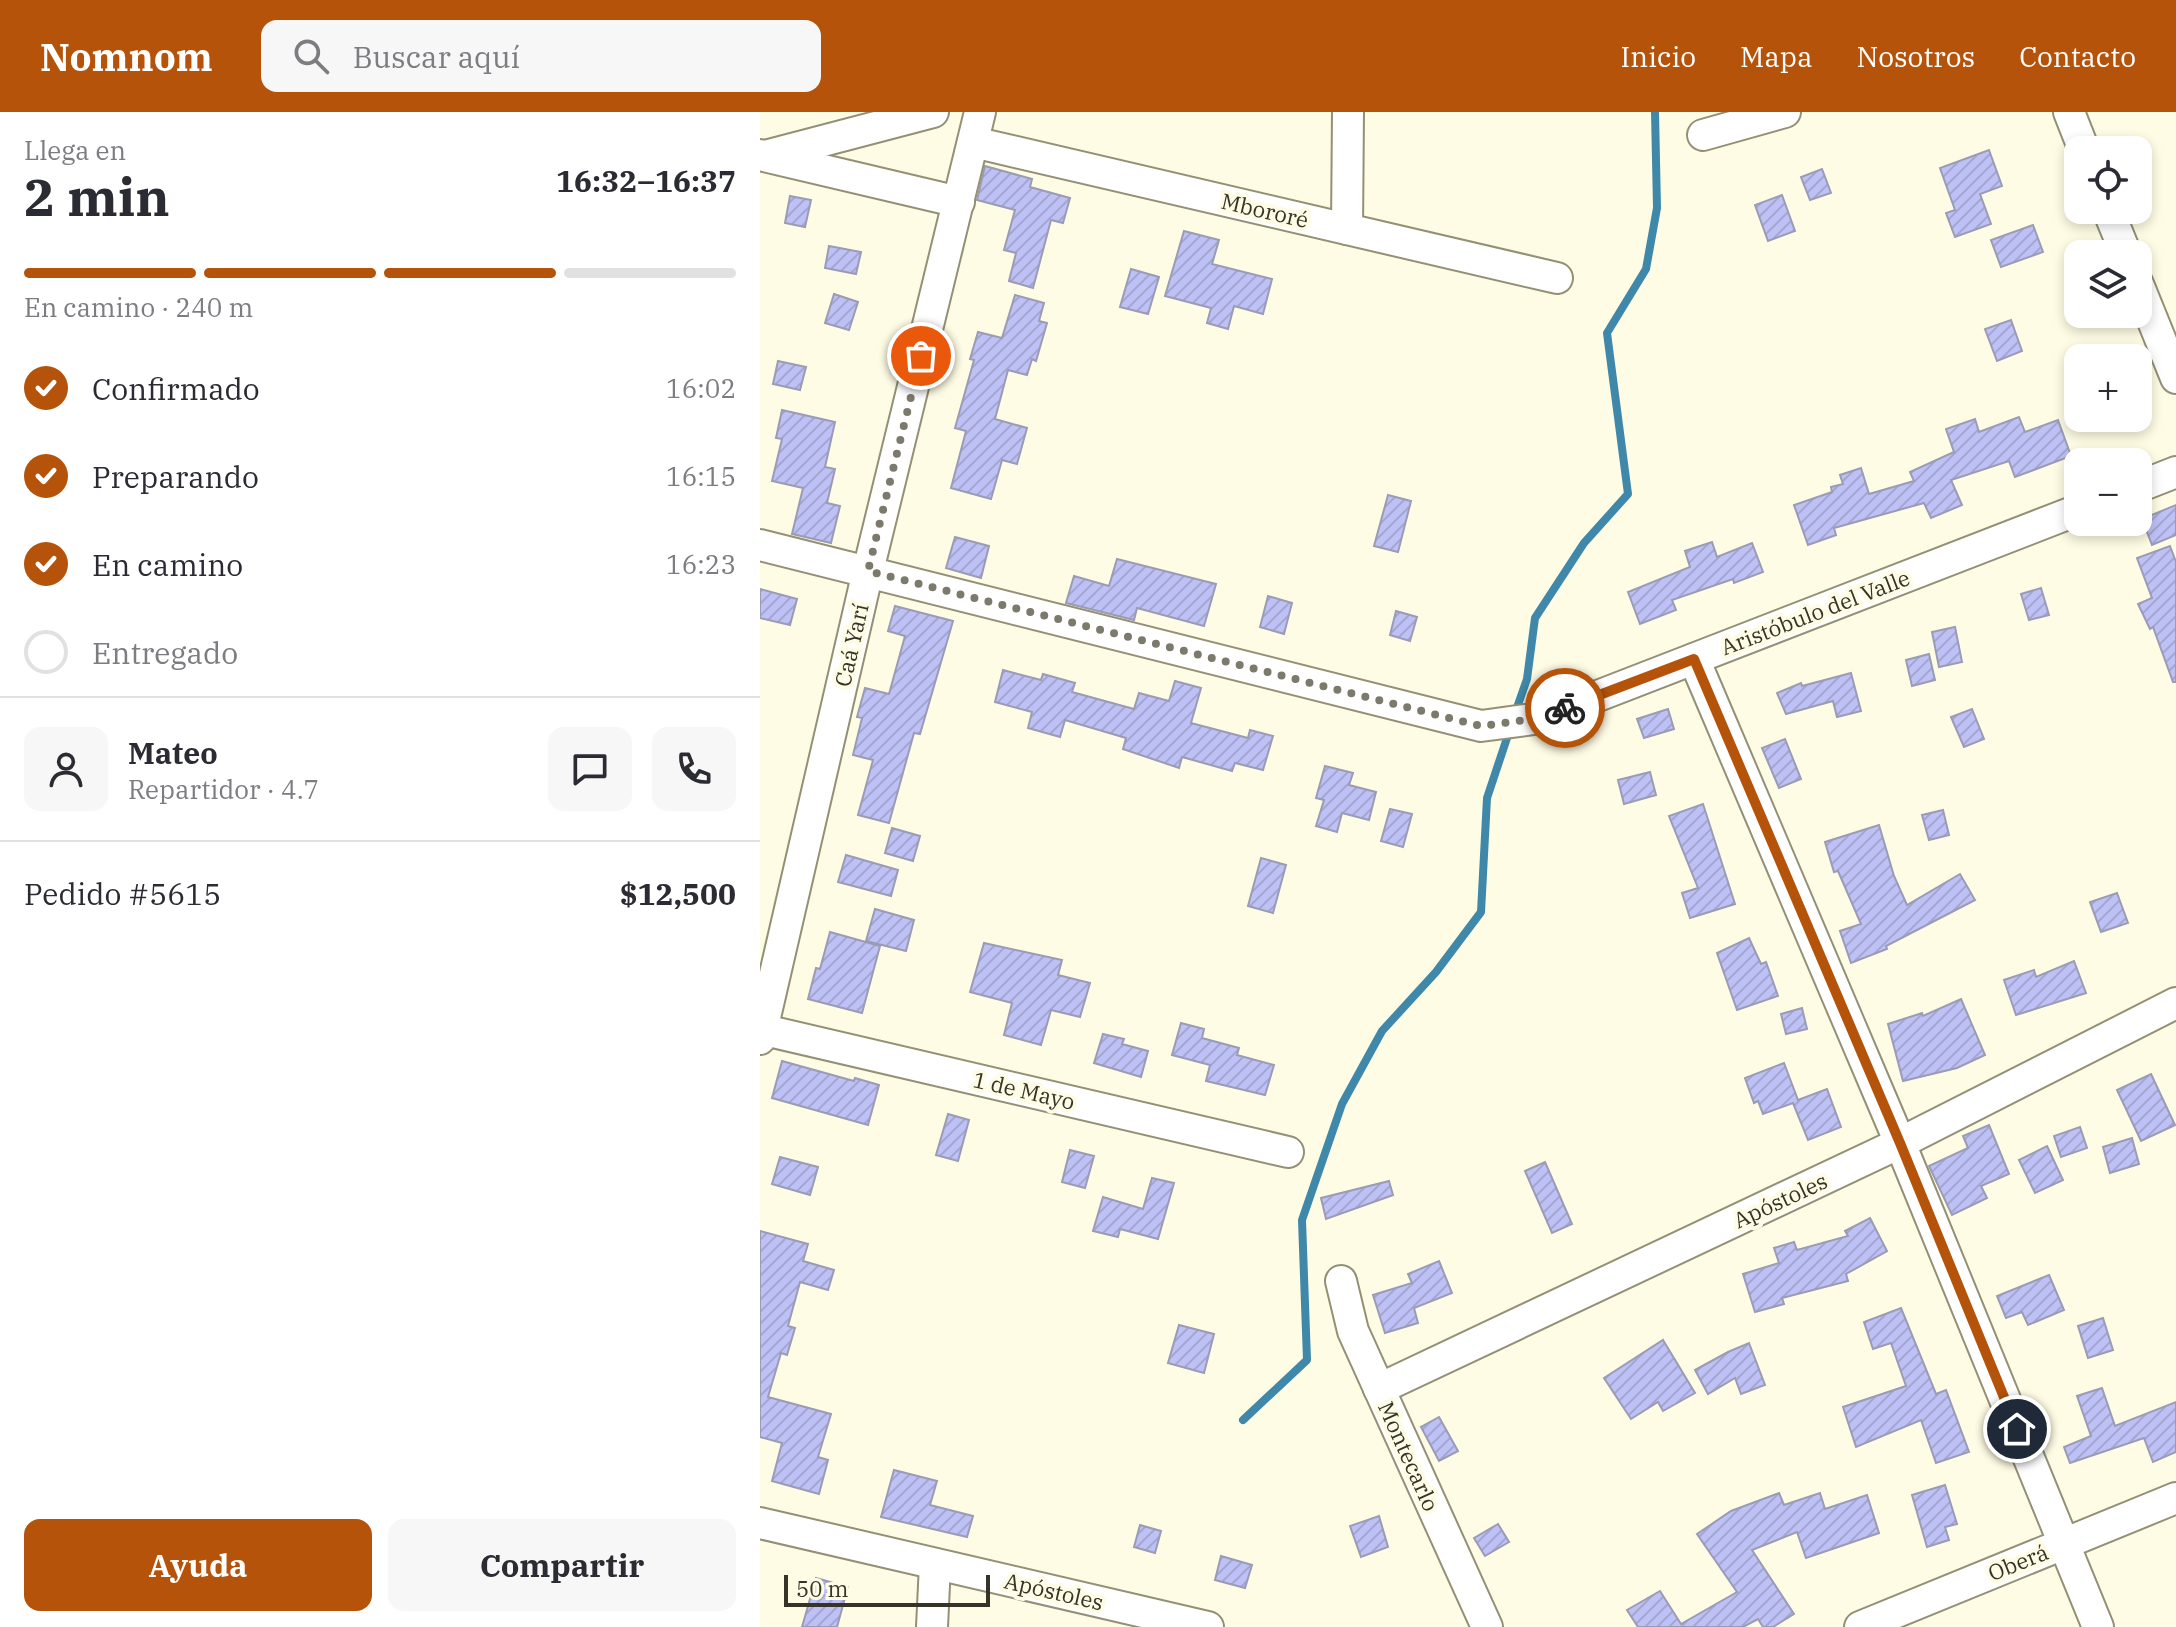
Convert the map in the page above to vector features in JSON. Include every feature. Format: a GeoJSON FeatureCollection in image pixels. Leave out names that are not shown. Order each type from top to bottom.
{"type":"FeatureCollection","features":[{"type":"Feature","properties":{"kind":"street"},"geometry":{"type":"LineString","coordinates":[[761,156],[933,112]]}},
{"type":"Feature","properties":{"kind":"street","name":"Caá Yarí"},"geometry":{"type":"LineString","coordinates":[[761,1032],[868,571],[980,112]]}},
{"type":"Feature","properties":{"kind":"street"},"geometry":{"type":"LineString","coordinates":[[1347,229],[1348,112]]}},
{"type":"Feature","properties":{"kind":"street"},"geometry":{"type":"LineString","coordinates":[[1703,135],[1785,112]]}},
{"type":"Feature","properties":{"kind":"street"},"geometry":{"type":"LineString","coordinates":[[2069,112],[2078,136]]}},
{"type":"Feature","properties":{"kind":"street","name":"Mbororé"},"geometry":{"type":"LineString","coordinates":[[973,142],[1557,278]]}},
{"type":"Feature","properties":{"kind":"street"},"geometry":{"type":"LineString","coordinates":[[761,156],[959,202]]}},
{"type":"Feature","properties":{"kind":"street"},"geometry":{"type":"LineString","coordinates":[[2152,319],[2176,378]]}},
{"type":"Feature","properties":{"kind":"street"},"geometry":{"type":"LineString","coordinates":[[2152,481],[2176,472]]}},
{"type":"Feature","properties":{"kind":"street","name":"Aristóbulo del Valle"},"geometry":{"type":"LineString","coordinates":[[760,545],[1481,726],[1541,718],[2064,515]]}},
{"type":"Feature","properties":{"kind":"street"},"geometry":{"type":"LineString","coordinates":[[1694,659],[1900,1143],[2098,1627]]}},
{"type":"Feature","properties":{"kind":"street","name":"Apóstoles"},"geometry":{"type":"LineString","coordinates":[[1379,1389],[1900,1143],[2176,1003]]}},
{"type":"Feature","properties":{"kind":"street","name":"1 de Mayo"},"geometry":{"type":"LineString","coordinates":[[761,1032],[1288,1152]]}},
{"type":"Feature","properties":{"kind":"street","name":"Montecarlo"},"geometry":{"type":"LineString","coordinates":[[1341,1281],[1353,1331],[1487,1627]]}},
{"type":"Feature","properties":{"kind":"street","name":"Oberá"},"geometry":{"type":"LineString","coordinates":[[1860,1627],[2176,1498]]}},
{"type":"Feature","properties":{"kind":"street","name":"Apóstoles"},"geometry":{"type":"LineString","coordinates":[[760,1523],[1208,1627]]}},
{"type":"Feature","properties":{"kind":"street"},"geometry":{"type":"LineString","coordinates":[[932,1627],[935,1564]]}},
{"type":"Feature","properties":{"kind":"building"},"geometry":{"type":"Polygon","coordinates":[[[1989,150],[2002,186],[1980,194],[1991,224],[1955,237],[1946,213],[1955,210],[1940,168],[1989,150]]]}},
{"type":"Feature","properties":{"kind":"building"},"geometry":{"type":"Polygon","coordinates":[[[985,166],[1032,179],[1030,187],[1070,198],[1063,223],[1051,220],[1033,288],[1009,281],[1016,253],[1004,250],[1015,210],[977,200],[985,166]]]}},
{"type":"Feature","properties":{"kind":"building"},"geometry":{"type":"Polygon","coordinates":[[[1822,169],[1831,193],[1810,200],[1801,177],[1822,169]]]}},
{"type":"Feature","properties":{"kind":"building"},"geometry":{"type":"Polygon","coordinates":[[[1782,195],[1795,231],[1768,241],[1755,205],[1782,195]]]}},
{"type":"Feature","properties":{"kind":"building"},"geometry":{"type":"Polygon","coordinates":[[[790,196],[811,200],[805,227],[785,223],[790,196]]]}},
{"type":"Feature","properties":{"kind":"building"},"geometry":{"type":"Polygon","coordinates":[[[2033,225],[2043,252],[2001,267],[1991,240],[2033,225]]]}},
{"type":"Feature","properties":{"kind":"building"},"geometry":{"type":"Polygon","coordinates":[[[1184,231],[1219,240],[1212,264],[1272,279],[1263,314],[1234,306],[1228,329],[1207,323],[1211,308],[1165,296],[1184,231]]]}},
{"type":"Feature","properties":{"kind":"building"},"geometry":{"type":"Polygon","coordinates":[[[829,246],[861,252],[856,274],[825,268],[829,246]]]}},
{"type":"Feature","properties":{"kind":"building"},"geometry":{"type":"Polygon","coordinates":[[[1131,269],[1159,277],[1148,314],[1120,307],[1131,269]]]}},
{"type":"Feature","properties":{"kind":"building"},"geometry":{"type":"Polygon","coordinates":[[[834,294],[858,302],[849,330],[825,323],[834,294]]]}},
{"type":"Feature","properties":{"kind":"building"},"geometry":{"type":"Polygon","coordinates":[[[1015,295],[1044,303],[1039,321],[1047,323],[1036,361],[1032,359],[1027,375],[1008,370],[995,419],[1027,428],[1017,464],[1002,460],[991,499],[951,488],[966,431],[955,428],[974,360],[970,359],[978,332],[1002,338],[1015,295]]]}},
{"type":"Feature","properties":{"kind":"building"},"geometry":{"type":"Polygon","coordinates":[[[2011,320],[2022,351],[1997,361],[1985,329],[2011,320]]]}},
{"type":"Feature","properties":{"kind":"building"},"geometry":{"type":"Polygon","coordinates":[[[778,361],[806,367],[800,390],[773,384],[778,361]]]}},
{"type":"Feature","properties":{"kind":"building"},"geometry":{"type":"Polygon","coordinates":[[[782,410],[835,422],[825,467],[835,469],[827,503],[840,506],[831,543],[792,534],[803,488],[772,481],[782,439],[776,438],[782,410]]]}},
{"type":"Feature","properties":{"kind":"building"},"geometry":{"type":"Polygon","coordinates":[[[2019,417],[2025,432],[2058,420],[2068,448],[2064,448],[2064,459],[2015,477],[2009,461],[1951,480],[1962,505],[1931,518],[1924,503],[1834,528],[1836,535],[1808,545],[1794,505],[1832,492],[1831,487],[1843,484],[1840,475],[1861,468],[1869,494],[1914,481],[1910,472],[1954,452],[1946,429],[1975,419],[1979,432],[2019,417]]]}},
{"type":"Feature","properties":{"kind":"building"},"geometry":{"type":"Polygon","coordinates":[[[1388,495],[1411,501],[1398,552],[1374,546],[1388,495]]]}},
{"type":"Feature","properties":{"kind":"building"},"geometry":{"type":"Polygon","coordinates":[[[2176,505],[2176,535],[2152,545],[2149,536],[2152,536],[2152,515],[2176,505]]]}},
{"type":"Feature","properties":{"kind":"building"},"geometry":{"type":"Polygon","coordinates":[[[955,537],[989,546],[981,578],[946,568],[955,537]]]}},
{"type":"Feature","properties":{"kind":"building"},"geometry":{"type":"Polygon","coordinates":[[[1712,542],[1717,557],[1752,543],[1763,572],[1672,600],[1676,610],[1640,624],[1628,592],[1690,567],[1685,551],[1712,542]]]}},
{"type":"Feature","properties":{"kind":"building"},"geometry":{"type":"Polygon","coordinates":[[[2170,546],[2176,562],[2176,682],[2173,682],[2153,627],[2150,629],[2138,604],[2152,598],[2137,558],[2170,546]]]}},
{"type":"Feature","properties":{"kind":"building"},"geometry":{"type":"Polygon","coordinates":[[[1117,559],[1216,584],[1204,626],[1137,608],[1134,620],[1066,603],[1074,576],[1109,586],[1117,559]]]}},
{"type":"Feature","properties":{"kind":"building"},"geometry":{"type":"Polygon","coordinates":[[[2041,588],[2049,615],[2029,620],[2021,594],[2041,588]]]}},
{"type":"Feature","properties":{"kind":"building"},"geometry":{"type":"Polygon","coordinates":[[[760,589],[797,599],[790,625],[760,618],[760,589]]]}},
{"type":"Feature","properties":{"kind":"building"},"geometry":{"type":"Polygon","coordinates":[[[1268,596],[1292,603],[1284,634],[1260,627],[1268,596]]]}},
{"type":"Feature","properties":{"kind":"building"},"geometry":{"type":"Polygon","coordinates":[[[895,606],[953,621],[920,734],[914,733],[889,823],[858,815],[873,760],[853,755],[862,718],[857,717],[865,688],[889,694],[905,636],[888,631],[895,606]]]}},
{"type":"Feature","properties":{"kind":"building"},"geometry":{"type":"Polygon","coordinates":[[[1396,611],[1417,617],[1410,641],[1390,635],[1396,611]]]}},
{"type":"Feature","properties":{"kind":"building"},"geometry":{"type":"Polygon","coordinates":[[[1955,627],[1962,662],[1939,667],[1932,632],[1955,627]]]}},
{"type":"Feature","properties":{"kind":"building"},"geometry":{"type":"Polygon","coordinates":[[[1929,654],[1935,680],[1912,686],[1906,660],[1929,654]]]}},
{"type":"Feature","properties":{"kind":"building"},"geometry":{"type":"Polygon","coordinates":[[[1003,670],[1041,680],[1043,674],[1075,683],[1072,692],[1134,709],[1139,693],[1169,701],[1175,681],[1201,688],[1191,723],[1248,738],[1250,730],[1273,736],[1263,770],[1235,763],[1232,771],[1182,757],[1179,768],[1123,749],[1126,738],[1065,720],[1060,737],[1028,728],[1032,712],[995,702],[1003,670]]]}},
{"type":"Feature","properties":{"kind":"building"},"geometry":{"type":"Polygon","coordinates":[[[1851,673],[1861,711],[1837,717],[1833,701],[1786,714],[1777,693],[1801,683],[1802,686],[1851,673]]]}},
{"type":"Feature","properties":{"kind":"building"},"geometry":{"type":"Polygon","coordinates":[[[1668,709],[1674,729],[1644,738],[1637,719],[1668,709]]]}},
{"type":"Feature","properties":{"kind":"building"},"geometry":{"type":"Polygon","coordinates":[[[1972,709],[1984,739],[1964,747],[1951,717],[1972,709]]]}},
{"type":"Feature","properties":{"kind":"building"},"geometry":{"type":"Polygon","coordinates":[[[1785,739],[1801,779],[1779,788],[1762,748],[1785,739]]]}},
{"type":"Feature","properties":{"kind":"building"},"geometry":{"type":"Polygon","coordinates":[[[1325,766],[1353,773],[1349,785],[1376,792],[1369,820],[1342,813],[1337,832],[1316,826],[1324,800],[1316,798],[1325,766]]]}},
{"type":"Feature","properties":{"kind":"building"},"geometry":{"type":"Polygon","coordinates":[[[1650,772],[1656,795],[1624,804],[1618,780],[1650,772]]]}},
{"type":"Feature","properties":{"kind":"building"},"geometry":{"type":"Polygon","coordinates":[[[1703,804],[1735,904],[1690,918],[1682,893],[1698,888],[1669,816],[1703,804]]]}},
{"type":"Feature","properties":{"kind":"building"},"geometry":{"type":"Polygon","coordinates":[[[1390,809],[1412,814],[1403,847],[1381,841],[1390,809]]]}},
{"type":"Feature","properties":{"kind":"building"},"geometry":{"type":"Polygon","coordinates":[[[1943,810],[1949,835],[1929,840],[1922,815],[1943,810]]]}},
{"type":"Feature","properties":{"kind":"building"},"geometry":{"type":"Polygon","coordinates":[[[1879,825],[1894,876],[1907,905],[1960,874],[1975,900],[1886,946],[1887,949],[1851,963],[1840,931],[1861,924],[1838,871],[1834,872],[1825,842],[1879,825]]]}},
{"type":"Feature","properties":{"kind":"building"},"geometry":{"type":"Polygon","coordinates":[[[892,828],[920,836],[913,861],[885,853],[892,828]]]}},
{"type":"Feature","properties":{"kind":"building"},"geometry":{"type":"Polygon","coordinates":[[[846,855],[898,870],[891,896],[838,882],[846,855]]]}},
{"type":"Feature","properties":{"kind":"building"},"geometry":{"type":"Polygon","coordinates":[[[1261,858],[1286,865],[1273,913],[1248,906],[1261,858]]]}},
{"type":"Feature","properties":{"kind":"building"},"geometry":{"type":"Polygon","coordinates":[[[2117,893],[2128,923],[2101,932],[2090,902],[2117,893]]]}},
{"type":"Feature","properties":{"kind":"building"},"geometry":{"type":"Polygon","coordinates":[[[875,909],[914,920],[906,951],[866,941],[875,909]]]}},
{"type":"Feature","properties":{"kind":"building"},"geometry":{"type":"Polygon","coordinates":[[[830,932],[880,946],[862,1013],[808,999],[830,932]]]}},
{"type":"Feature","properties":{"kind":"building"},"geometry":{"type":"Polygon","coordinates":[[[1749,938],[1761,964],[1766,962],[1778,996],[1737,1010],[1717,953],[1749,938]]]}},
{"type":"Feature","properties":{"kind":"building"},"geometry":{"type":"Polygon","coordinates":[[[984,943],[1062,960],[1058,975],[1090,983],[1080,1017],[1051,1010],[1041,1045],[1004,1035],[1012,1003],[970,992],[984,943]]]}},
{"type":"Feature","properties":{"kind":"building"},"geometry":{"type":"Polygon","coordinates":[[[2074,961],[2086,993],[2016,1015],[2004,980],[2034,970],[2036,977],[2074,961]]]}},
{"type":"Feature","properties":{"kind":"building"},"geometry":{"type":"Polygon","coordinates":[[[1961,999],[1985,1055],[1957,1068],[1903,1081],[1888,1024],[1922,1013],[1923,1016],[1961,999]]]}},
{"type":"Feature","properties":{"kind":"building"},"geometry":{"type":"Polygon","coordinates":[[[1802,1008],[1807,1029],[1786,1034],[1781,1014],[1802,1008]]]}},
{"type":"Feature","properties":{"kind":"building"},"geometry":{"type":"Polygon","coordinates":[[[1181,1023],[1204,1029],[1202,1038],[1239,1048],[1237,1055],[1274,1065],[1265,1095],[1206,1081],[1210,1065],[1172,1055],[1181,1023]]]}},
{"type":"Feature","properties":{"kind":"building"},"geometry":{"type":"Polygon","coordinates":[[[1103,1034],[1124,1039],[1122,1044],[1148,1051],[1141,1077],[1094,1063],[1103,1034]]]}},
{"type":"Feature","properties":{"kind":"building"},"geometry":{"type":"Polygon","coordinates":[[[782,1061],[879,1085],[868,1125],[772,1098],[782,1061]]]}},
{"type":"Feature","properties":{"kind":"building"},"geometry":{"type":"Polygon","coordinates":[[[1784,1063],[1798,1100],[1827,1089],[1841,1127],[1808,1140],[1793,1103],[1763,1114],[1758,1101],[1754,1103],[1745,1078],[1784,1063]]]}},
{"type":"Feature","properties":{"kind":"building"},"geometry":{"type":"Polygon","coordinates":[[[2151,1074],[2175,1125],[2141,1141],[2117,1090],[2151,1074]]]}},
{"type":"Feature","properties":{"kind":"building"},"geometry":{"type":"Polygon","coordinates":[[[948,1114],[969,1120],[958,1161],[936,1155],[948,1114]]]}},
{"type":"Feature","properties":{"kind":"building"},"geometry":{"type":"Polygon","coordinates":[[[1989,1125],[2009,1174],[1981,1186],[1987,1198],[1952,1215],[1929,1166],[1968,1148],[1963,1136],[1989,1125]]]}},
{"type":"Feature","properties":{"kind":"building"},"geometry":{"type":"Polygon","coordinates":[[[2080,1127],[2087,1148],[2061,1157],[2054,1136],[2080,1127]]]}},
{"type":"Feature","properties":{"kind":"building"},"geometry":{"type":"Polygon","coordinates":[[[2132,1138],[2139,1164],[2110,1173],[2103,1147],[2132,1138]]]}},
{"type":"Feature","properties":{"kind":"building"},"geometry":{"type":"Polygon","coordinates":[[[2047,1146],[2063,1180],[2035,1193],[2019,1160],[2047,1146]]]}},
{"type":"Feature","properties":{"kind":"building"},"geometry":{"type":"Polygon","coordinates":[[[1070,1150],[1094,1156],[1085,1188],[1062,1182],[1070,1150]]]}},
{"type":"Feature","properties":{"kind":"building"},"geometry":{"type":"Polygon","coordinates":[[[780,1157],[818,1167],[810,1195],[772,1184],[780,1157]]]}},
{"type":"Feature","properties":{"kind":"building"},"geometry":{"type":"Polygon","coordinates":[[[1545,1162],[1572,1224],[1552,1233],[1525,1171],[1545,1162]]]}},
{"type":"Feature","properties":{"kind":"building"},"geometry":{"type":"Polygon","coordinates":[[[1152,1178],[1174,1183],[1158,1239],[1120,1229],[1118,1237],[1093,1231],[1103,1197],[1143,1209],[1152,1178]]]}},
{"type":"Feature","properties":{"kind":"building"},"geometry":{"type":"Polygon","coordinates":[[[1389,1181],[1393,1195],[1326,1219],[1321,1198],[1389,1181]]]}},
{"type":"Feature","properties":{"kind":"building"},"geometry":{"type":"Polygon","coordinates":[[[1870,1218],[1887,1251],[1846,1274],[1848,1281],[1782,1298],[1784,1304],[1755,1312],[1743,1274],[1779,1263],[1774,1248],[1794,1242],[1797,1250],[1848,1236],[1845,1231],[1870,1218]]]}},
{"type":"Feature","properties":{"kind":"building"},"geometry":{"type":"Polygon","coordinates":[[[760,1231],[808,1244],[803,1261],[834,1270],[828,1290],[800,1282],[788,1326],[795,1328],[787,1355],[781,1353],[768,1397],[831,1414],[818,1457],[828,1460],[819,1494],[772,1481],[782,1443],[760,1437],[760,1231]]]}},
{"type":"Feature","properties":{"kind":"building"},"geometry":{"type":"Polygon","coordinates":[[[1439,1261],[1452,1293],[1414,1308],[1418,1323],[1385,1333],[1373,1295],[1412,1283],[1408,1274],[1439,1261]]]}},
{"type":"Feature","properties":{"kind":"building"},"geometry":{"type":"Polygon","coordinates":[[[2049,1275],[2064,1310],[2028,1325],[2022,1312],[2006,1318],[1997,1296],[2049,1275]]]}},
{"type":"Feature","properties":{"kind":"building"},"geometry":{"type":"Polygon","coordinates":[[[1901,1308],[1936,1394],[1946,1390],[1969,1452],[1936,1463],[1921,1420],[1856,1447],[1843,1407],[1906,1386],[1891,1343],[1873,1349],[1864,1322],[1901,1308]]]}},
{"type":"Feature","properties":{"kind":"building"},"geometry":{"type":"Polygon","coordinates":[[[2103,1318],[2113,1350],[2088,1358],[2078,1326],[2103,1318]]]}},
{"type":"Feature","properties":{"kind":"building"},"geometry":{"type":"Polygon","coordinates":[[[1179,1325],[1214,1334],[1204,1373],[1168,1363],[1179,1325]]]}},
{"type":"Feature","properties":{"kind":"building"},"geometry":{"type":"Polygon","coordinates":[[[1663,1340],[1695,1393],[1663,1411],[1658,1402],[1631,1419],[1604,1378],[1663,1340]]]}},
{"type":"Feature","properties":{"kind":"building"},"geometry":{"type":"Polygon","coordinates":[[[1749,1343],[1765,1385],[1741,1394],[1735,1378],[1708,1394],[1695,1370],[1749,1343]]]}},
{"type":"Feature","properties":{"kind":"building"},"geometry":{"type":"Polygon","coordinates":[[[2102,1388],[2115,1426],[2176,1402],[2176,1452],[2153,1462],[2144,1438],[2070,1463],[2064,1447],[2091,1436],[2077,1396],[2102,1388]]]}},
{"type":"Feature","properties":{"kind":"building"},"geometry":{"type":"Polygon","coordinates":[[[1439,1417],[1458,1451],[1439,1461],[1421,1427],[1439,1417]]]}},
{"type":"Feature","properties":{"kind":"building"},"geometry":{"type":"Polygon","coordinates":[[[894,1470],[937,1481],[930,1505],[973,1516],[967,1537],[881,1517],[894,1470]]]}},
{"type":"Feature","properties":{"kind":"building"},"geometry":{"type":"Polygon","coordinates":[[[1945,1485],[1957,1524],[1945,1527],[1949,1540],[1927,1547],[1912,1495],[1945,1485]]]}},
{"type":"Feature","properties":{"kind":"building"},"geometry":{"type":"Polygon","coordinates":[[[1779,1493],[1784,1505],[1820,1493],[1825,1509],[1867,1495],[1879,1533],[1806,1558],[1797,1532],[1752,1550],[1794,1614],[1773,1627],[1763,1627],[1758,1619],[1743,1627],[1638,1627],[1627,1610],[1660,1591],[1681,1624],[1737,1592],[1697,1534],[1731,1511],[1779,1493]]]}},
{"type":"Feature","properties":{"kind":"building"},"geometry":{"type":"Polygon","coordinates":[[[1379,1516],[1388,1547],[1361,1557],[1350,1526],[1379,1516]]]}},
{"type":"Feature","properties":{"kind":"building"},"geometry":{"type":"Polygon","coordinates":[[[1498,1524],[1509,1542],[1485,1556],[1474,1538],[1498,1524]]]}},
{"type":"Feature","properties":{"kind":"building"},"geometry":{"type":"Polygon","coordinates":[[[1140,1525],[1161,1531],[1155,1553],[1134,1547],[1140,1525]]]}},
{"type":"Feature","properties":{"kind":"building"},"geometry":{"type":"Polygon","coordinates":[[[1221,1556],[1252,1565],[1245,1588],[1215,1580],[1221,1556]]]}},
{"type":"Feature","properties":{"kind":"building"},"geometry":{"type":"Polygon","coordinates":[[[816,1578],[848,1587],[837,1627],[802,1627],[816,1578]]]}},
{"type":"Feature","properties":{"kind":"waterway"},"geometry":{"type":"LineString","coordinates":[[1514,716],[1527,679],[1535,618],[1584,543],[1628,494],[1607,333],[1646,269],[1657,208],[1655,112]]}},
{"type":"Feature","properties":{"kind":"waterway"},"geometry":{"type":"LineString","coordinates":[[1243,1420],[1307,1360],[1302,1220],[1342,1104],[1382,1031],[1436,972],[1481,912],[1487,798],[1510,729]]}},
{"type":"Feature","properties":{"kind":"way so far"},"geometry":{"type":"LineString","coordinates":[[921,356],[868,571],[1481,726],[1541,718],[1565,708]]}},
{"type":"Feature","properties":{"kind":"route"},"geometry":{"type":"LineString","coordinates":[[1565,708],[1694,659],[1900,1143],[2017,1429]]}}]}
